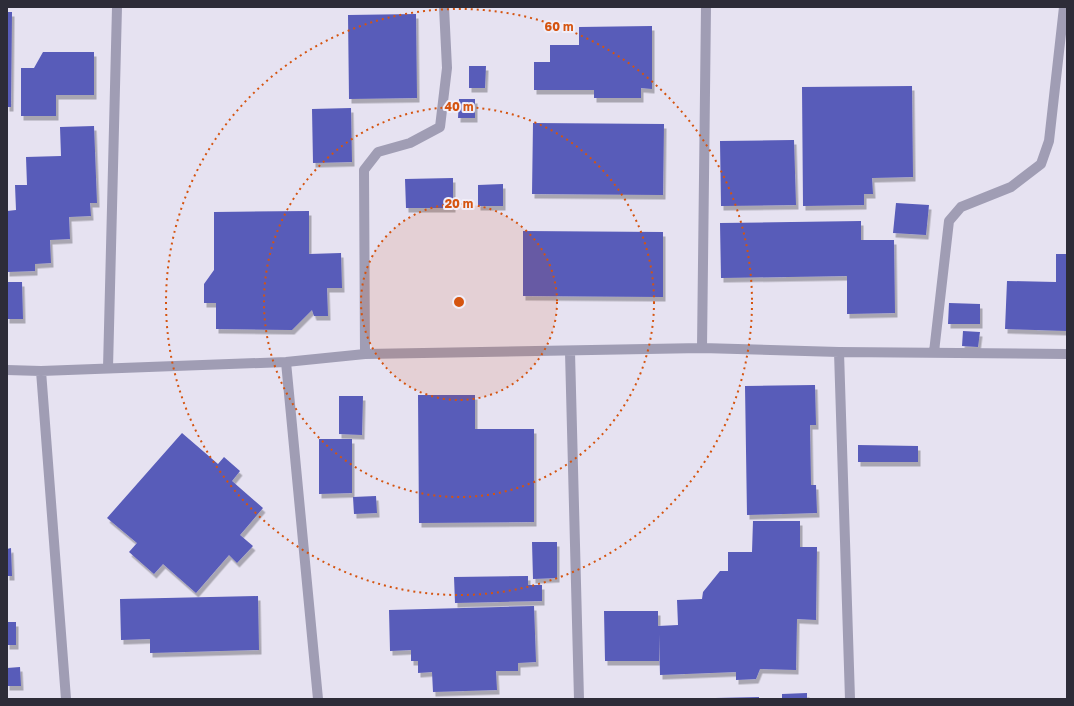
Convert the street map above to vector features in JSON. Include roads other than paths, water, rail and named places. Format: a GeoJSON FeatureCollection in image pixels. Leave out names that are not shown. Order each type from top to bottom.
{"type":"FeatureCollection","features":[{"type":"Feature","properties":{"kind":"street"},"geometry":{"type":"LineString","coordinates":[[108,368],[117,7]]}},
{"type":"Feature","properties":{"kind":"street"},"geometry":{"type":"LineString","coordinates":[[365,354],[364,170],[378,152],[410,143],[440,127],[447,68],[444,7]]}},
{"type":"Feature","properties":{"kind":"street"},"geometry":{"type":"LineString","coordinates":[[702,348],[706,7]]}},
{"type":"Feature","properties":{"kind":"street"},"geometry":{"type":"LineString","coordinates":[[934,352],[948,221],[961,207],[1011,186],[1040,164],[1049,141],[1064,7]]}},
{"type":"Feature","properties":{"kind":"street"},"geometry":{"type":"LineString","coordinates":[[7,370],[41,371],[286,362],[365,354],[570,352],[702,348],[838,352],[1067,354]]}},
{"type":"Feature","properties":{"kind":"street"},"geometry":{"type":"LineString","coordinates":[[570,352],[579,699]]}},
{"type":"Feature","properties":{"kind":"street"},"geometry":{"type":"LineString","coordinates":[[838,352],[850,699]]}},
{"type":"Feature","properties":{"kind":"street"},"geometry":{"type":"LineString","coordinates":[[286,362],[318,699]]}},
{"type":"Feature","properties":{"kind":"street"},"geometry":{"type":"LineString","coordinates":[[41,371],[66,699]]}}]}
